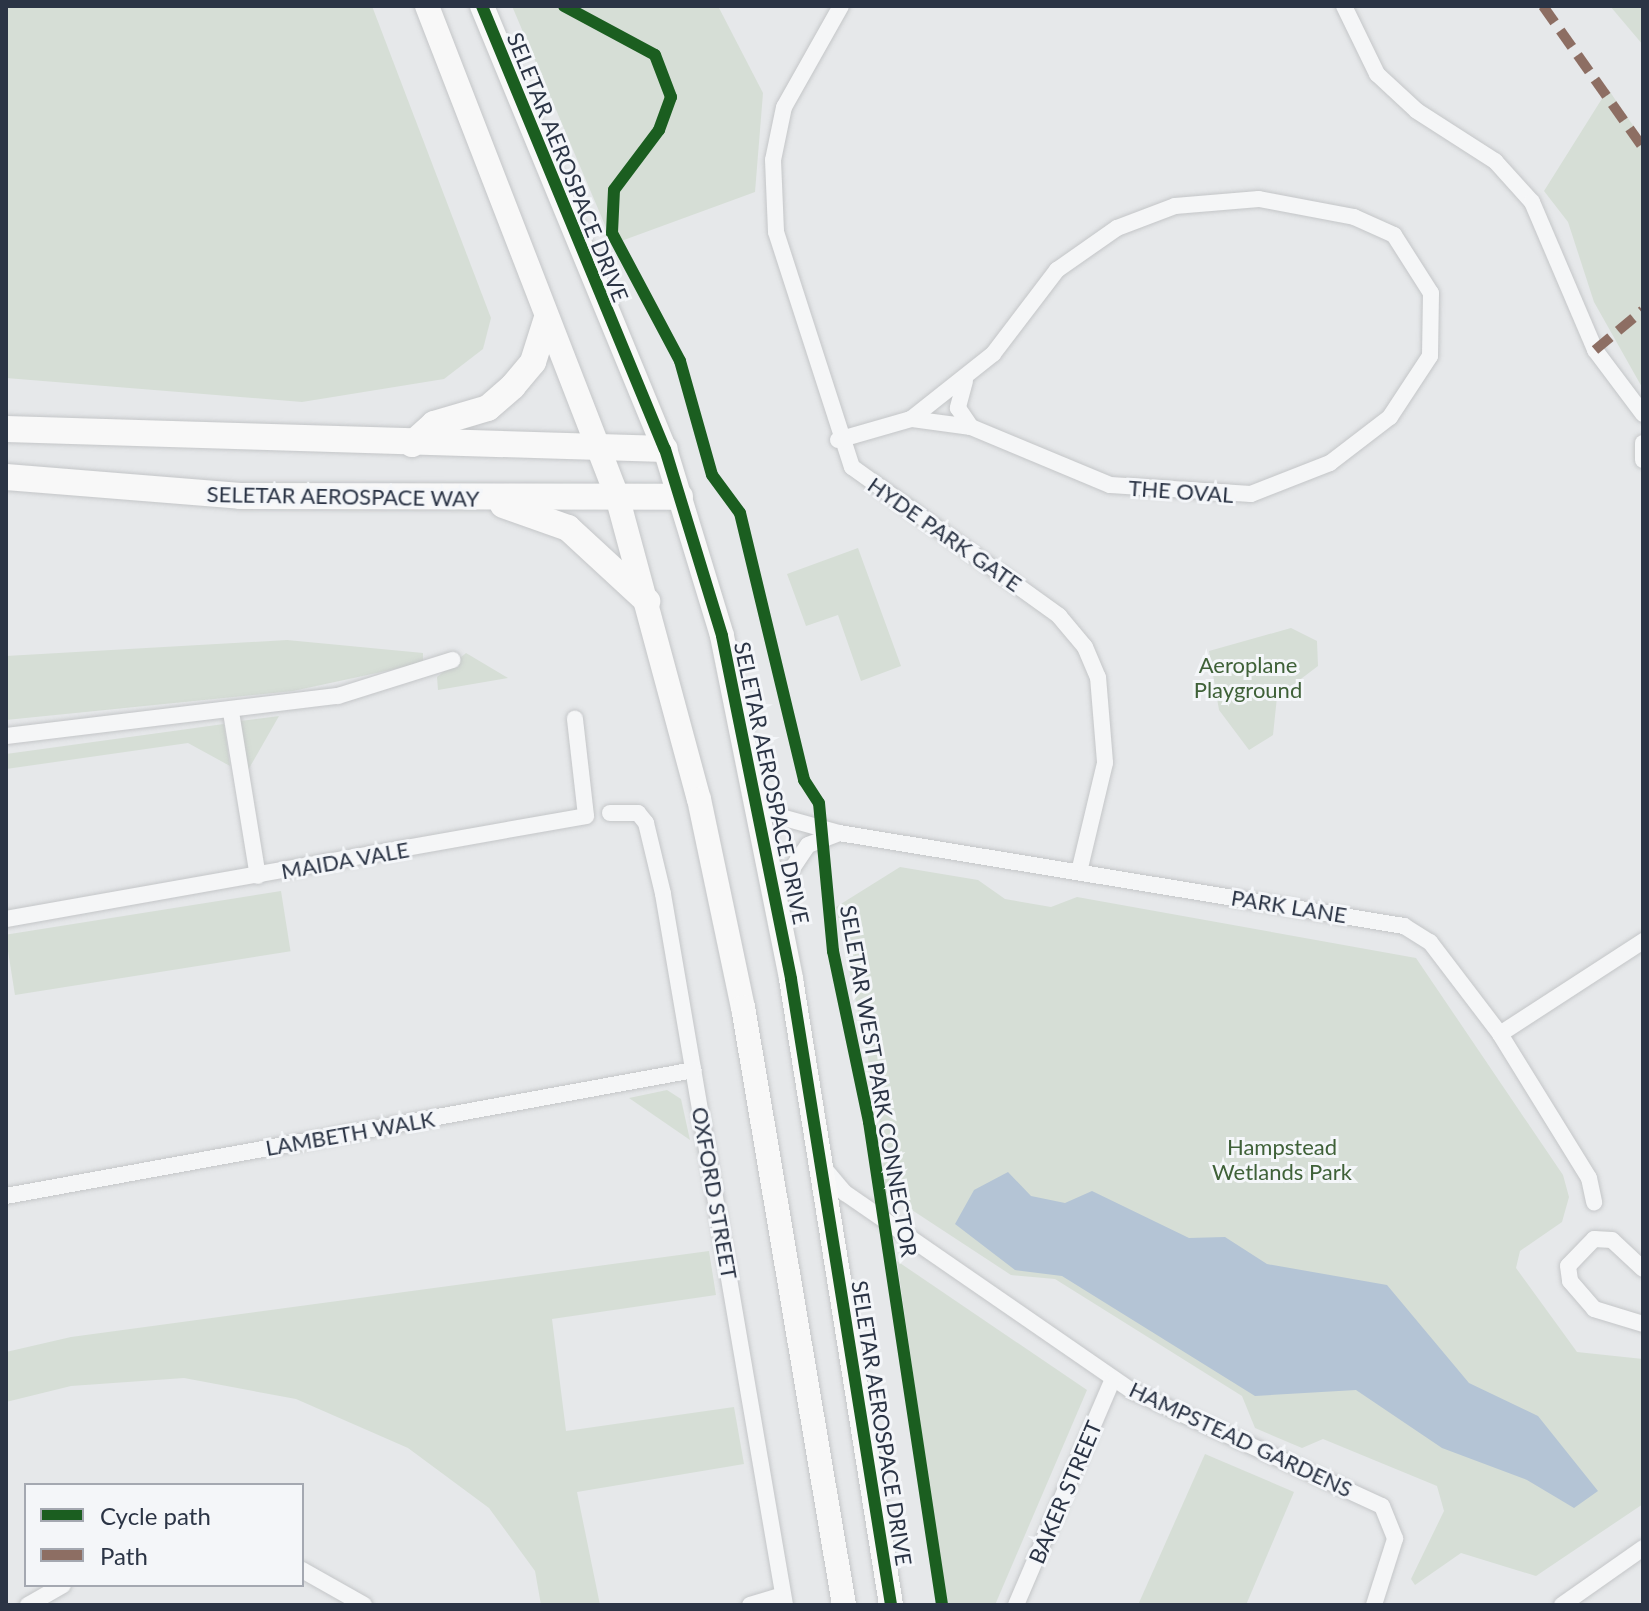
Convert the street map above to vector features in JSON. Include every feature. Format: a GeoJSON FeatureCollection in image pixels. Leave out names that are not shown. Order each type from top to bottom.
{"type":"FeatureCollection","features":[{"type":"Feature","properties":{"kind":"main road"},"geometry":{"type":"LineString","coordinates":[[412,444],[434,424],[488,408],[513,386],[533,362],[546,321]]}},
{"type":"Feature","properties":{"kind":"main road"},"geometry":{"type":"LineString","coordinates":[[6,429],[412,444],[665,449]]}},
{"type":"Feature","properties":{"kind":"main road","name":"SELETAR AEROSPACE WAY"},"geometry":{"type":"LineString","coordinates":[[6,477],[240,496],[484,499],[680,497]]}},
{"type":"Feature","properties":{"kind":"main road"},"geometry":{"type":"LineString","coordinates":[[484,499],[568,528],[647,601]]}},
{"type":"Feature","properties":{"kind":"street"},"geometry":{"type":"LineString","coordinates":[[427,6],[546,321],[617,496],[647,601],[743,1007],[844,1605]]}},
{"type":"Feature","properties":{"kind":"street","name":"SELETAR AEROSPACE DRIVE"},"geometry":{"type":"LineString","coordinates":[[482,6],[665,449],[758,793],[822,1166],[891,1605]]}},
{"type":"Feature","properties":{"kind":"street","name":"HYDE PARK GATE"},"geometry":{"type":"LineString","coordinates":[[841,6],[784,107],[771,202],[838,440],[869,483],[1048,608],[1085,647],[1098,677],[1105,763],[1079,872]]}},
{"type":"Feature","properties":{"kind":"street"},"geometry":{"type":"LineString","coordinates":[[1344,6],[1377,74],[1417,111],[1495,161],[1532,202],[1595,350],[1643,414]]}},
{"type":"Feature","properties":{"kind":"street","name":"THE OVAL"},"geometry":{"type":"LineString","coordinates":[[838,440],[911,419],[965,381],[1037,291],[1087,247],[1154,213],[1205,200],[1259,199],[1354,217],[1394,235],[1431,293],[1430,356],[1390,417],[1330,463],[1265,490],[1219,497],[1110,485],[971,427],[911,419]]}},
{"type":"Feature","properties":{"kind":"street"},"geometry":{"type":"LineString","coordinates":[[965,381],[958,408],[971,427]]}},
{"type":"Feature","properties":{"kind":"street"},"geometry":{"type":"LineString","coordinates":[[1643,443],[1643,460]]}},
{"type":"Feature","properties":{"kind":"street"},"geometry":{"type":"LineString","coordinates":[[6,736],[231,712],[338,696],[452,660]]}},
{"type":"Feature","properties":{"kind":"street"},"geometry":{"type":"LineString","coordinates":[[231,712],[258,876]]}},
{"type":"Feature","properties":{"kind":"street","name":"MAIDA VALE"},"geometry":{"type":"LineString","coordinates":[[6,919],[586,816],[575,719]]}},
{"type":"Feature","properties":{"kind":"street","name":"PARK LANE"},"geometry":{"type":"LineString","coordinates":[[758,793],[781,817],[839,833],[1391,923],[1430,942],[1500,1034],[1589,1178],[1594,1202]]}},
{"type":"Feature","properties":{"kind":"street","name":"OXFORD STREET"},"geometry":{"type":"LineString","coordinates":[[610,813],[638,813],[646,823],[694,1070],[784,1600]]}},
{"type":"Feature","properties":{"kind":"street"},"geometry":{"type":"LineString","coordinates":[[775,894],[808,845],[839,833]]}},
{"type":"Feature","properties":{"kind":"street"},"geometry":{"type":"LineString","coordinates":[[1500,1034],[1643,941]]}},
{"type":"Feature","properties":{"kind":"street","name":"LAMBETH WALK"},"geometry":{"type":"LineString","coordinates":[[6,1196],[694,1070]]}},
{"type":"Feature","properties":{"kind":"street","name":"HAMPSTEAD GARDENS"},"geometry":{"type":"LineString","coordinates":[[822,1166],[845,1193],[1113,1379],[1382,1506],[1395,1539],[1374,1605]]}},
{"type":"Feature","properties":{"kind":"street"},"geometry":{"type":"LineString","coordinates":[[1643,1269],[1612,1240],[1594,1239],[1568,1266],[1570,1281],[1594,1309],[1643,1324]]}},
{"type":"Feature","properties":{"kind":"street","name":"BAKER STREET"},"geometry":{"type":"LineString","coordinates":[[1016,1605],[1113,1379]]}},
{"type":"Feature","properties":{"kind":"street"},"geometry":{"type":"LineString","coordinates":[[1562,1605],[1643,1548]]}},
{"type":"Feature","properties":{"kind":"street"},"geometry":{"type":"LineString","coordinates":[[304,1571],[364,1605]]}},
{"type":"Feature","properties":{"kind":"street"},"geometry":{"type":"LineString","coordinates":[[28,1605],[60,1587]]}},
{"type":"Feature","properties":{"kind":"street"},"geometry":{"type":"LineString","coordinates":[[750,1605],[784,1600]]}},
{"type":"Feature","properties":{"kind":"green space"},"geometry":{"type":"Polygon","coordinates":[[[6,6],[372,6],[491,318],[483,349],[444,379],[302,402],[6,378],[6,6]]]}},
{"type":"Feature","properties":{"kind":"green space"},"geometry":{"type":"Polygon","coordinates":[[[512,6],[718,6],[763,93],[755,192],[613,244],[512,6]]]}},
{"type":"Feature","properties":{"kind":"green space"},"geometry":{"type":"Polygon","coordinates":[[[1610,6],[1643,6],[1643,45],[1610,6]]]}},
{"type":"Feature","properties":{"kind":"green space"},"geometry":{"type":"Polygon","coordinates":[[[1608,89],[1643,140],[1643,389],[1594,302],[1568,222],[1544,191],[1608,89]]]}},
{"type":"Feature","properties":{"kind":"green space"},"geometry":{"type":"Polygon","coordinates":[[[858,548],[901,666],[861,681],[838,615],[806,626],[787,574],[858,548]]]}},
{"type":"Feature","properties":{"kind":"green space","name":"Aeroplane Playground"},"geometry":{"type":"Polygon","coordinates":[[[1291,628],[1317,641],[1318,666],[1277,697],[1273,735],[1249,750],[1219,710],[1209,651],[1291,628]]]}},
{"type":"Feature","properties":{"kind":"green space"},"geometry":{"type":"Polygon","coordinates":[[[287,640],[423,653],[423,663],[293,691],[6,720],[6,656],[287,640]]]}},
{"type":"Feature","properties":{"kind":"green space"},"geometry":{"type":"Polygon","coordinates":[[[466,653],[508,678],[438,690],[437,677],[466,653]]]}},
{"type":"Feature","properties":{"kind":"green space"},"geometry":{"type":"Polygon","coordinates":[[[279,716],[247,772],[240,721],[279,716]]]}},
{"type":"Feature","properties":{"kind":"green space"},"geometry":{"type":"Polygon","coordinates":[[[224,724],[230,766],[188,743],[6,769],[6,754],[224,724]]]}},
{"type":"Feature","properties":{"kind":"green space","name":"Hampstead Wetlands Park"},"geometry":{"type":"Polygon","coordinates":[[[900,867],[978,880],[1005,899],[1051,907],[1077,897],[1416,958],[1563,1175],[1569,1197],[1562,1222],[1520,1251],[1516,1268],[1577,1352],[1643,1359],[1643,1504],[1536,1576],[1461,1553],[1415,1585],[1411,1579],[1444,1511],[1437,1486],[1323,1439],[1302,1448],[1255,1428],[1242,1396],[1055,1279],[1011,1275],[886,1193],[878,1106],[836,907],[900,867]]]}},
{"type":"Feature","properties":{"kind":"green space"},"geometry":{"type":"Polygon","coordinates":[[[281,891],[291,951],[15,995],[6,935],[281,891]]]}},
{"type":"Feature","properties":{"kind":"green space"},"geometry":{"type":"Polygon","coordinates":[[[667,1090],[681,1099],[690,1140],[629,1098],[667,1090]]]}},
{"type":"Feature","properties":{"kind":"green space"},"geometry":{"type":"Polygon","coordinates":[[[709,1251],[716,1295],[552,1319],[566,1431],[734,1407],[744,1464],[577,1492],[600,1605],[541,1605],[535,1571],[489,1508],[408,1448],[296,1399],[184,1378],[71,1386],[6,1402],[6,1352],[71,1337],[709,1251]]]}},
{"type":"Feature","properties":{"kind":"green space"},"geometry":{"type":"Polygon","coordinates":[[[897,1261],[1087,1390],[995,1605],[946,1605],[897,1261]]]}},
{"type":"Feature","properties":{"kind":"green space"},"geometry":{"type":"Polygon","coordinates":[[[1205,1454],[1294,1492],[1246,1605],[1138,1605],[1205,1454]]]}},
{"type":"Feature","properties":{"kind":"water"},"geometry":{"type":"Polygon","coordinates":[[[1008,1172],[1031,1196],[1065,1203],[1092,1191],[1189,1238],[1225,1237],[1267,1264],[1387,1285],[1469,1383],[1538,1416],[1598,1491],[1574,1508],[1527,1480],[1442,1448],[1356,1390],[1255,1396],[1062,1276],[1015,1270],[955,1224],[974,1190],[1008,1172]]]}},
{"type":"Feature","properties":{"kind":"marked path"},"geometry":{"type":"LineString","coordinates":[[1543,6],[1643,148]]}},
{"type":"Feature","properties":{"kind":"marked path"},"geometry":{"type":"LineString","coordinates":[[1595,350],[1643,310]]}},
{"type":"Feature","properties":{"kind":"cycle path"},"geometry":{"type":"LineString","coordinates":[[482,6],[665,449],[722,636],[791,979],[891,1605]]}},
{"type":"Feature","properties":{"kind":"cycle path","name":"SELETAR WEST PARK CONNECTOR"},"geometry":{"type":"LineString","coordinates":[[564,6],[655,55],[671,97],[659,130],[614,190],[612,233],[680,361],[712,475],[740,513],[804,780],[819,803],[833,951],[869,1122],[942,1605]]}}]}
